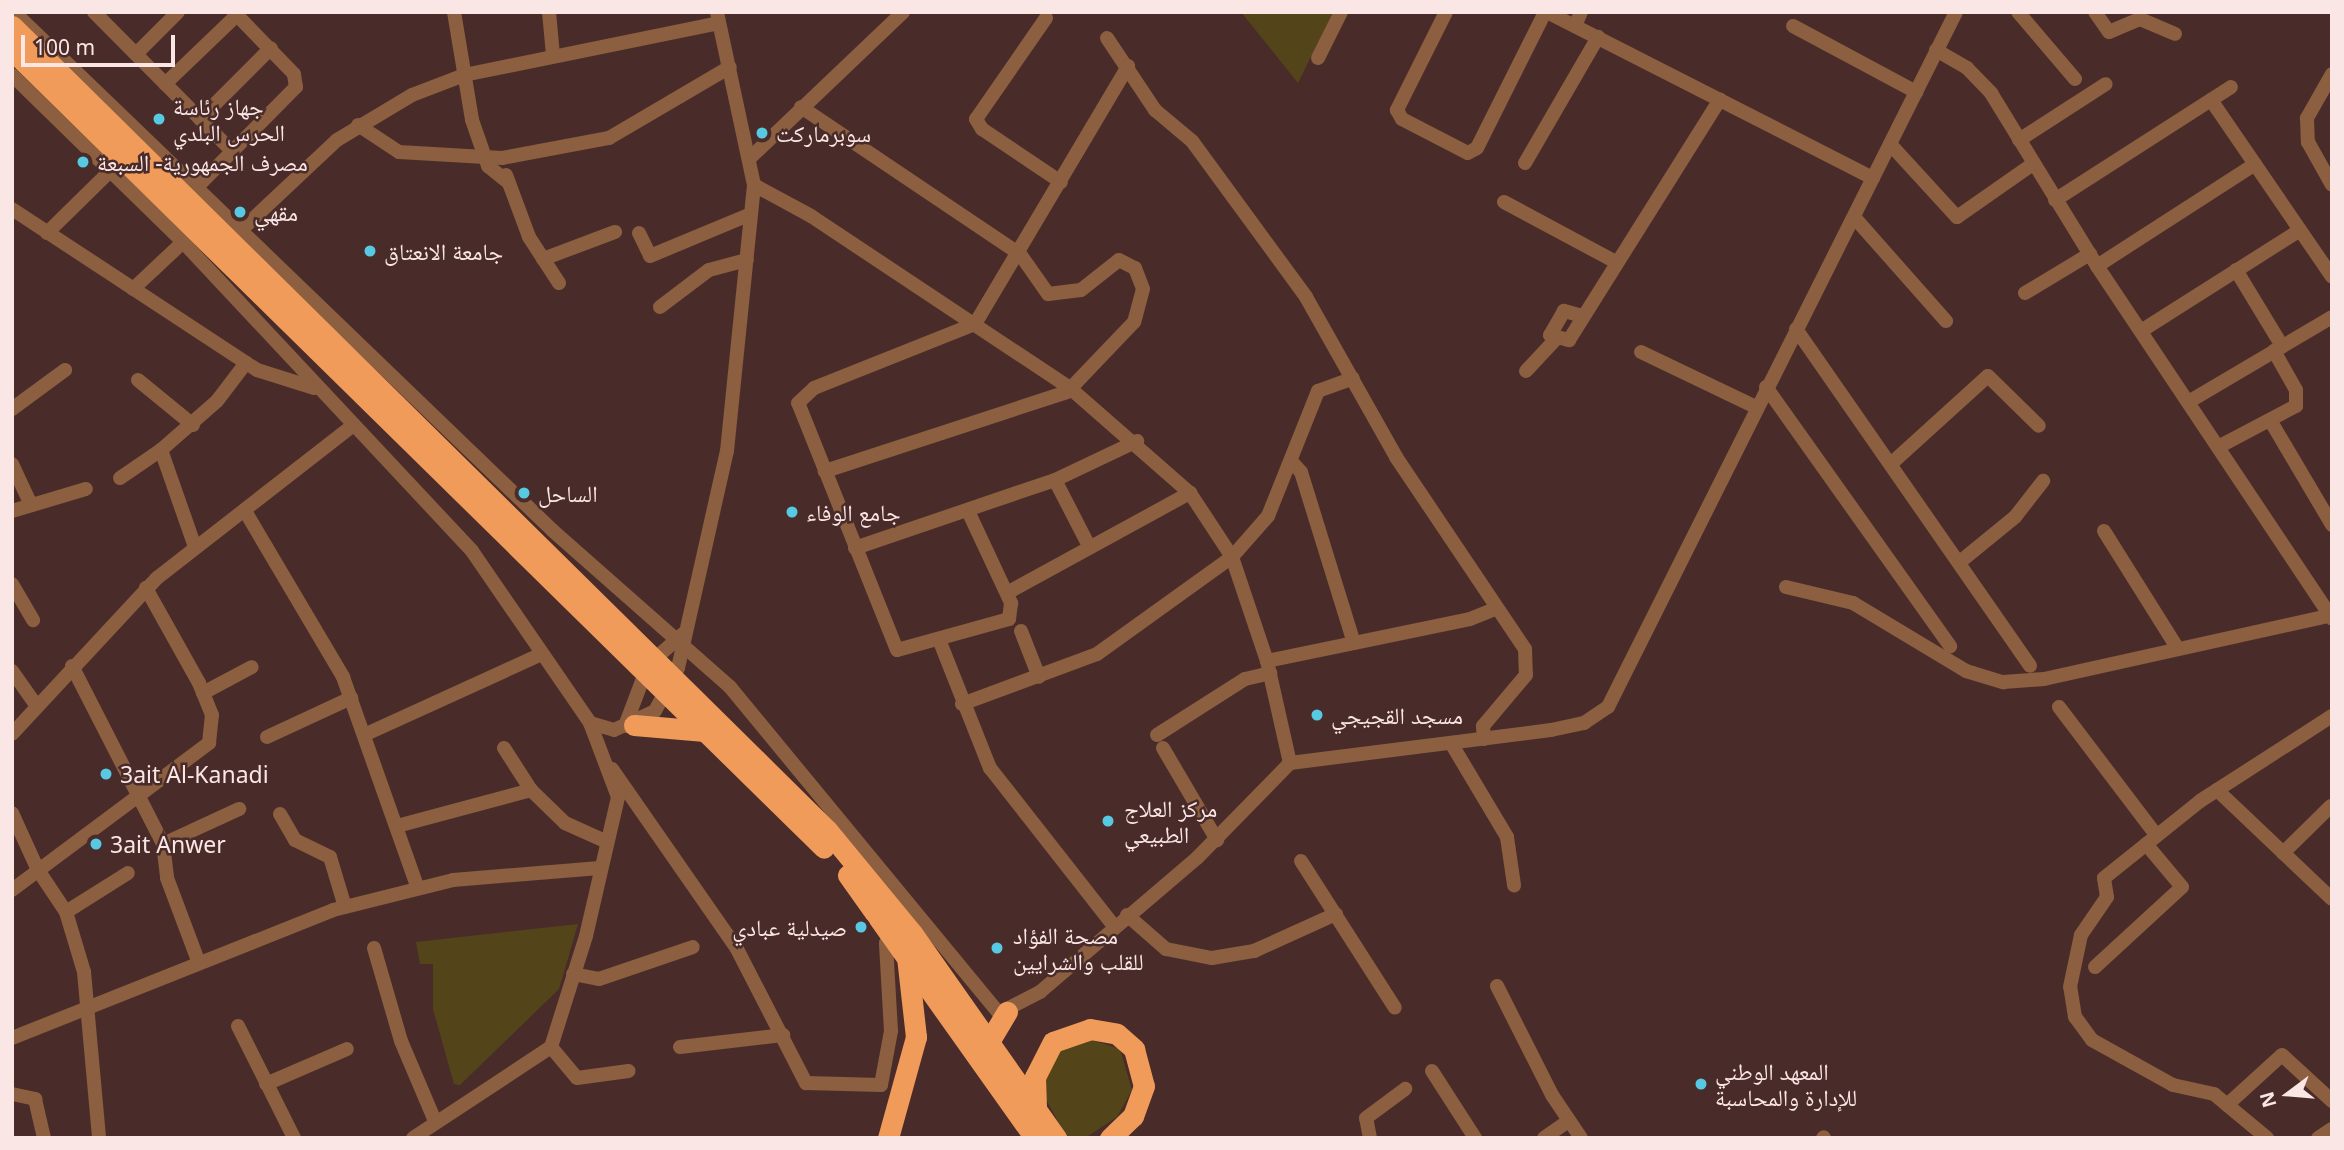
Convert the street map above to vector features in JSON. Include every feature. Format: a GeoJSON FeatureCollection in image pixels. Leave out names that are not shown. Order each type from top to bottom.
{"type":"FeatureCollection","features":[{"type":"Feature","properties":{"kind":"highway"},"geometry":{"type":"LineString","coordinates":[[12,26],[98,103],[144,149],[649,665]]}},
{"type":"Feature","properties":{"kind":"highway"},"geometry":{"type":"LineString","coordinates":[[12,50],[649,665],[855,860],[990,1040],[1056,1138]]}},
{"type":"Feature","properties":{"kind":"highway"},"geometry":{"type":"LineString","coordinates":[[671,685],[705,731],[839,864],[900,943],[1035,1138]]}},
{"type":"Feature","properties":{"kind":"highway"},"geometry":{"type":"LineString","coordinates":[[629,725],[705,731]]}},
{"type":"Feature","properties":{"kind":"highway"},"geometry":{"type":"LineString","coordinates":[[888,1138],[916,1037],[900,943]]}},
{"type":"Feature","properties":{"kind":"highway"},"geometry":{"type":"LineString","coordinates":[[990,1040],[1007,1012]]}},
{"type":"Feature","properties":{"kind":"highway"},"geometry":{"type":"LineString","coordinates":[[1037,1108],[1035,1077],[1053,1042],[1090,1029],[1117,1034],[1134,1049],[1144,1086],[1133,1116],[1110,1138]]}},
{"type":"Feature","properties":{"kind":"street"},"geometry":{"type":"LineString","coordinates":[[14,12],[98,103]]}},
{"type":"Feature","properties":{"kind":"street"},"geometry":{"type":"LineString","coordinates":[[94,12],[232,151]]}},
{"type":"Feature","properties":{"kind":"street"},"geometry":{"type":"LineString","coordinates":[[454,12],[464,75],[485,159],[508,182]]}},
{"type":"Feature","properties":{"kind":"street"},"geometry":{"type":"LineString","coordinates":[[549,12],[553,55]]}},
{"type":"Feature","properties":{"kind":"street"},"geometry":{"type":"LineString","coordinates":[[751,157],[903,12]]}},
{"type":"Feature","properties":{"kind":"street"},"geometry":{"type":"LineString","coordinates":[[1318,58],[1341,12]]}},
{"type":"Feature","properties":{"kind":"street"},"geometry":{"type":"LineString","coordinates":[[1446,12],[1398,113],[1468,153],[1478,148],[1546,12],[1579,16],[1598,37],[1873,178]]}},
{"type":"Feature","properties":{"kind":"street"},"geometry":{"type":"LineString","coordinates":[[2018,12],[2075,79]]}},
{"type":"Feature","properties":{"kind":"street"},"geometry":{"type":"LineString","coordinates":[[2095,12],[2109,32],[2140,19],[2175,34]]}},
{"type":"Feature","properties":{"kind":"street"},"geometry":{"type":"LineString","coordinates":[[144,149],[239,232],[551,530],[682,638],[730,687],[829,803],[987,1004],[1007,1012],[1217,840],[1290,763],[1484,739],[1584,723],[1608,707],[1766,387],[1854,217],[1953,13]]}},
{"type":"Feature","properties":{"kind":"street"},"geometry":{"type":"LineString","coordinates":[[165,84],[235,14],[294,74],[296,87],[194,190]]}},
{"type":"Feature","properties":{"kind":"street"},"geometry":{"type":"LineString","coordinates":[[135,54],[170,15]]}},
{"type":"Feature","properties":{"kind":"street"},"geometry":{"type":"LineString","coordinates":[[239,232],[358,125],[464,75],[718,17],[751,157],[754,185],[718,506],[671,685],[629,725],[606,730],[590,723]]}},
{"type":"Feature","properties":{"kind":"street"},"geometry":{"type":"LineString","coordinates":[[1046,18],[976,119],[982,129],[1061,182]]}},
{"type":"Feature","properties":{"kind":"street"},"geometry":{"type":"LineString","coordinates":[[1793,26],[1916,92]]}},
{"type":"Feature","properties":{"kind":"street"},"geometry":{"type":"LineString","coordinates":[[1525,163],[1598,37]]}},
{"type":"Feature","properties":{"kind":"street"},"geometry":{"type":"LineString","coordinates":[[1107,38],[1156,110],[1192,141],[1306,297],[1396,457],[1525,649],[1528,665],[1483,726],[1484,739]]}},
{"type":"Feature","properties":{"kind":"street"},"geometry":{"type":"LineString","coordinates":[[200,119],[271,48]]}},
{"type":"Feature","properties":{"kind":"street"},"geometry":{"type":"LineString","coordinates":[[1786,587],[1853,603],[1966,671],[2003,682],[2044,679],[2176,646],[2331,616],[2190,401],[2093,260],[1979,78],[1937,50]]}},
{"type":"Feature","properties":{"kind":"street"},"geometry":{"type":"LineString","coordinates":[[968,511],[1007,593],[1009,619],[940,642],[897,650],[800,411],[801,396],[975,324],[1020,254],[1128,66]]}},
{"type":"Feature","properties":{"kind":"street"},"geometry":{"type":"LineString","coordinates":[[358,125],[399,152],[502,158],[609,138],[730,67]]}},
{"type":"Feature","properties":{"kind":"street"},"geometry":{"type":"LineString","coordinates":[[2332,74],[2307,118],[2308,142],[2332,185]]}},
{"type":"Feature","properties":{"kind":"street"},"geometry":{"type":"LineString","coordinates":[[14,79],[183,242],[314,388],[472,551],[590,723],[612,769],[737,948],[806,1083],[881,1085],[891,1031],[886,943],[900,943]]}},
{"type":"Feature","properties":{"kind":"street"},"geometry":{"type":"LineString","coordinates":[[2019,140],[2106,84]]}},
{"type":"Feature","properties":{"kind":"street"},"geometry":{"type":"LineString","coordinates":[[2055,200],[2231,88]]}},
{"type":"Feature","properties":{"kind":"street"},"geometry":{"type":"LineString","coordinates":[[1555,341],[1567,342],[1614,261],[1720,99]]}},
{"type":"Feature","properties":{"kind":"street"},"geometry":{"type":"LineString","coordinates":[[2211,100],[2332,277]]}},
{"type":"Feature","properties":{"kind":"street"},"geometry":{"type":"LineString","coordinates":[[801,107],[1020,254],[1053,297],[1081,290],[1119,260],[1131,264],[1142,282],[1135,322],[1071,389],[825,471]]}},
{"type":"Feature","properties":{"kind":"street"},"geometry":{"type":"LineString","coordinates":[[1890,144],[1957,217],[2033,164]]}},
{"type":"Feature","properties":{"kind":"street"},"geometry":{"type":"LineString","coordinates":[[502,158],[508,182],[543,259],[559,283]]}},
{"type":"Feature","properties":{"kind":"street"},"geometry":{"type":"LineString","coordinates":[[2025,293],[2093,260],[2255,164]]}},
{"type":"Feature","properties":{"kind":"street"},"geometry":{"type":"LineString","coordinates":[[47,233],[111,170]]}},
{"type":"Feature","properties":{"kind":"street"},"geometry":{"type":"LineString","coordinates":[[754,185],[975,324],[1071,389],[1137,441],[1190,493],[1232,557],[1268,667],[1290,763]]}},
{"type":"Feature","properties":{"kind":"street"},"geometry":{"type":"LineString","coordinates":[[1504,202],[1614,261]]}},
{"type":"Feature","properties":{"kind":"street"},"geometry":{"type":"LineString","coordinates":[[12,209],[246,363],[314,388]]}},
{"type":"Feature","properties":{"kind":"street"},"geometry":{"type":"LineString","coordinates":[[639,233],[650,256],[751,214]]}},
{"type":"Feature","properties":{"kind":"street"},"geometry":{"type":"LineString","coordinates":[[1854,217],[1946,321]]}},
{"type":"Feature","properties":{"kind":"street"},"geometry":{"type":"LineString","coordinates":[[2141,331],[2300,230]]}},
{"type":"Feature","properties":{"kind":"street"},"geometry":{"type":"LineString","coordinates":[[543,259],[615,232]]}},
{"type":"Feature","properties":{"kind":"street"},"geometry":{"type":"LineString","coordinates":[[133,289],[183,242]]}},
{"type":"Feature","properties":{"kind":"street"},"geometry":{"type":"LineString","coordinates":[[660,307],[709,270],[747,260]]}},
{"type":"Feature","properties":{"kind":"street"},"geometry":{"type":"LineString","coordinates":[[2220,446],[2292,410],[2298,396],[2278,348],[2236,270]]}},
{"type":"Feature","properties":{"kind":"street"},"geometry":{"type":"LineString","coordinates":[[1555,341],[1550,329],[1561,312],[1582,316]]}},
{"type":"Feature","properties":{"kind":"street"},"geometry":{"type":"LineString","coordinates":[[2190,401],[2332,317]]}},
{"type":"Feature","properties":{"kind":"street"},"geometry":{"type":"LineString","coordinates":[[1796,329],[1893,462],[2031,666]]}},
{"type":"Feature","properties":{"kind":"street"},"geometry":{"type":"LineString","coordinates":[[1526,371],[1555,341]]}},
{"type":"Feature","properties":{"kind":"street"},"geometry":{"type":"LineString","coordinates":[[1642,352],[1756,407]]}},
{"type":"Feature","properties":{"kind":"street"},"geometry":{"type":"LineString","coordinates":[[120,478],[193,425],[246,363]]}},
{"type":"Feature","properties":{"kind":"street"},"geometry":{"type":"LineString","coordinates":[[12,409],[65,370]]}},
{"type":"Feature","properties":{"kind":"street"},"geometry":{"type":"LineString","coordinates":[[1893,462],[1989,376],[2039,426]]}},
{"type":"Feature","properties":{"kind":"street"},"geometry":{"type":"LineString","coordinates":[[962,704],[1039,677],[1111,646],[1232,557],[1268,516],[1321,386],[1353,378]]}},
{"type":"Feature","properties":{"kind":"street"},"geometry":{"type":"LineString","coordinates":[[138,380],[193,425]]}},
{"type":"Feature","properties":{"kind":"street"},"geometry":{"type":"LineString","coordinates":[[1766,387],[1950,646]]}},
{"type":"Feature","properties":{"kind":"street"},"geometry":{"type":"LineString","coordinates":[[2270,420],[2332,525]]}},
{"type":"Feature","properties":{"kind":"street"},"geometry":{"type":"LineString","coordinates":[[12,734],[146,588],[352,426]]}},
{"type":"Feature","properties":{"kind":"street"},"geometry":{"type":"LineString","coordinates":[[855,548],[1055,480],[1137,441]]}},
{"type":"Feature","properties":{"kind":"street"},"geometry":{"type":"LineString","coordinates":[[161,450],[195,547]]}},
{"type":"Feature","properties":{"kind":"street"},"geometry":{"type":"LineString","coordinates":[[1290,461],[1301,472],[1354,643]]}},
{"type":"Feature","properties":{"kind":"street"},"geometry":{"type":"LineString","coordinates":[[12,464],[31,505]]}},
{"type":"Feature","properties":{"kind":"street"},"geometry":{"type":"LineString","coordinates":[[1055,480],[1090,548]]}},
{"type":"Feature","properties":{"kind":"street"},"geometry":{"type":"LineString","coordinates":[[1961,562],[2015,517],[2043,481]]}},
{"type":"Feature","properties":{"kind":"street"},"geometry":{"type":"LineString","coordinates":[[12,511],[86,489]]}},
{"type":"Feature","properties":{"kind":"street"},"geometry":{"type":"LineString","coordinates":[[1007,593],[1190,493]]}},
{"type":"Feature","properties":{"kind":"street"},"geometry":{"type":"LineString","coordinates":[[245,511],[316,625],[351,698],[417,886]]}},
{"type":"Feature","properties":{"kind":"street"},"geometry":{"type":"LineString","coordinates":[[2104,531],[2176,646]]}},
{"type":"Feature","properties":{"kind":"street"},"geometry":{"type":"LineString","coordinates":[[12,583],[33,620]]}},
{"type":"Feature","properties":{"kind":"street"},"geometry":{"type":"LineString","coordinates":[[12,890],[138,802],[209,743],[212,720],[203,693],[172,624],[146,588]]}},
{"type":"Feature","properties":{"kind":"street"},"geometry":{"type":"LineString","coordinates":[[1217,840],[1160,742],[1245,680],[1268,667],[1354,643],[1470,620],[1497,608]]}},
{"type":"Feature","properties":{"kind":"street"},"geometry":{"type":"LineString","coordinates":[[1021,631],[1039,677]]}},
{"type":"Feature","properties":{"kind":"street"},"geometry":{"type":"LineString","coordinates":[[629,725],[649,665],[682,638]]}},
{"type":"Feature","properties":{"kind":"street"},"geometry":{"type":"LineString","coordinates":[[940,642],[962,704],[990,768],[1015,804],[1114,926]]}},
{"type":"Feature","properties":{"kind":"street"},"geometry":{"type":"LineString","coordinates":[[364,735],[542,654]]}},
{"type":"Feature","properties":{"kind":"street"},"geometry":{"type":"LineString","coordinates":[[72,666],[138,802],[163,844],[167,878],[199,963]]}},
{"type":"Feature","properties":{"kind":"street"},"geometry":{"type":"LineString","coordinates":[[203,693],[252,667]]}},
{"type":"Feature","properties":{"kind":"street"},"geometry":{"type":"LineString","coordinates":[[12,671],[36,705]]}},
{"type":"Feature","properties":{"kind":"street"},"geometry":{"type":"LineString","coordinates":[[267,737],[351,698]]}},
{"type":"Feature","properties":{"kind":"street"},"geometry":{"type":"LineString","coordinates":[[2059,708],[2182,887],[2095,967]]}},
{"type":"Feature","properties":{"kind":"street"},"geometry":{"type":"LineString","coordinates":[[2267,1138],[2227,1104],[2206,1091],[2173,1085],[2101,1045],[2072,1010],[2076,951],[2105,901],[2104,878],[2217,790],[2332,716]]}},
{"type":"Feature","properties":{"kind":"street"},"geometry":{"type":"LineString","coordinates":[[1451,743],[1507,836],[1514,885]]}},
{"type":"Feature","properties":{"kind":"street"},"geometry":{"type":"LineString","coordinates":[[504,748],[531,790],[565,823],[607,842]]}},
{"type":"Feature","properties":{"kind":"street"},"geometry":{"type":"LineString","coordinates":[[374,948],[425,1131],[551,1047],[573,974],[618,797],[612,769]]}},
{"type":"Feature","properties":{"kind":"street"},"geometry":{"type":"LineString","coordinates":[[397,826],[531,790]]}},
{"type":"Feature","properties":{"kind":"street"},"geometry":{"type":"LineString","coordinates":[[2217,790],[2332,900]]}},
{"type":"Feature","properties":{"kind":"street"},"geometry":{"type":"LineString","coordinates":[[2283,853],[2331,806]]}},
{"type":"Feature","properties":{"kind":"street"},"geometry":{"type":"LineString","coordinates":[[163,844],[239,809]]}},
{"type":"Feature","properties":{"kind":"street"},"geometry":{"type":"LineString","coordinates":[[12,813],[38,870],[66,912],[90,1005],[99,1138]]}},
{"type":"Feature","properties":{"kind":"street"},"geometry":{"type":"LineString","coordinates":[[280,814],[295,840],[330,857],[345,907]]}},
{"type":"Feature","properties":{"kind":"street"},"geometry":{"type":"LineString","coordinates":[[1301,861],[1395,1009]]}},
{"type":"Feature","properties":{"kind":"street"},"geometry":{"type":"LineString","coordinates":[[12,1038],[90,1005],[345,907],[417,886],[542,868],[600,868]]}},
{"type":"Feature","properties":{"kind":"street"},"geometry":{"type":"LineString","coordinates":[[66,912],[128,873]]}},
{"type":"Feature","properties":{"kind":"street"},"geometry":{"type":"LineString","coordinates":[[1127,915],[1154,943],[1212,958],[1261,949],[1336,914]]}},
{"type":"Feature","properties":{"kind":"street"},"geometry":{"type":"LineString","coordinates":[[573,974],[599,979],[693,947]]}},
{"type":"Feature","properties":{"kind":"street"},"geometry":{"type":"LineString","coordinates":[[1497,986],[1568,1121],[1581,1138]]}},
{"type":"Feature","properties":{"kind":"street"},"geometry":{"type":"LineString","coordinates":[[238,1026],[294,1138]]}},
{"type":"Feature","properties":{"kind":"street"},"geometry":{"type":"LineString","coordinates":[[680,1046],[783,1035]]}},
{"type":"Feature","properties":{"kind":"street"},"geometry":{"type":"LineString","coordinates":[[551,1047],[577,1078],[629,1071]]}},
{"type":"Feature","properties":{"kind":"street"},"geometry":{"type":"LineString","coordinates":[[266,1084],[347,1049]]}},
{"type":"Feature","properties":{"kind":"street"},"geometry":{"type":"LineString","coordinates":[[2227,1104],[2282,1055],[2332,1101]]}},
{"type":"Feature","properties":{"kind":"street"},"geometry":{"type":"LineString","coordinates":[[1433,1071],[1475,1138]]}},
{"type":"Feature","properties":{"kind":"street"},"geometry":{"type":"LineString","coordinates":[[1370,1138],[1366,1118],[1405,1089]]}},
{"type":"Feature","properties":{"kind":"street"},"geometry":{"type":"LineString","coordinates":[[12,1094],[36,1099],[44,1138]]}},
{"type":"Feature","properties":{"kind":"street"},"geometry":{"type":"LineString","coordinates":[[1544,1138],[1568,1121]]}},
{"type":"Feature","properties":{"kind":"street"},"geometry":{"type":"LineString","coordinates":[[2318,1138],[2332,1129]]}},
{"type":"Feature","properties":{"kind":"shaded area"},"geometry":{"type":"Polygon","coordinates":[[[1241,12],[1333,12],[1298,83],[1241,12]]]}},
{"type":"Feature","properties":{"kind":"shaded area"},"geometry":{"type":"Polygon","coordinates":[[[578,924],[559,989],[460,1085],[454,1084],[433,1009],[433,964],[420,964],[416,942],[578,924]]]}},
{"type":"Feature","properties":{"kind":"shaded area"},"geometry":{"type":"Polygon","coordinates":[[[1080,1036],[1120,1049],[1132,1090],[1117,1117],[1085,1138],[1067,1138],[1041,1090],[1045,1060],[1080,1036]]]}},
{"type":"Feature","properties":{"kind":"place","name":"جهاز رئاسة الحرس البلدي"},"geometry":{"type":"Point","coordinates":[159,119]}},
{"type":"Feature","properties":{"kind":"place","name":"سوبرماركت"},"geometry":{"type":"Point","coordinates":[762,133]}},
{"type":"Feature","properties":{"kind":"place","name":"مصرف الجمهورية- السبعة"},"geometry":{"type":"Point","coordinates":[83,162]}},
{"type":"Feature","properties":{"kind":"place","name":"مقهي"},"geometry":{"type":"Point","coordinates":[240,212]}},
{"type":"Feature","properties":{"kind":"place","name":"جامعة الانعتاق"},"geometry":{"type":"Point","coordinates":[370,251]}},
{"type":"Feature","properties":{"kind":"place","name":"الساحل"},"geometry":{"type":"Point","coordinates":[524,493]}},
{"type":"Feature","properties":{"kind":"place","name":"جامع الوفاء"},"geometry":{"type":"Point","coordinates":[792,512]}},
{"type":"Feature","properties":{"kind":"place","name":"مسجد القجيجي"},"geometry":{"type":"Point","coordinates":[1317,715]}},
{"type":"Feature","properties":{"kind":"place","name":"3ait Al-Kanadi"},"geometry":{"type":"Point","coordinates":[106,774]}},
{"type":"Feature","properties":{"kind":"place","name":"مركز العلاج الطبيعي"},"geometry":{"type":"Point","coordinates":[1108,821]}},
{"type":"Feature","properties":{"kind":"place","name":"3ait Anwer"},"geometry":{"type":"Point","coordinates":[96,844]}},
{"type":"Feature","properties":{"kind":"place","name":"صيدلية عبادي"},"geometry":{"type":"Point","coordinates":[861,927]}},
{"type":"Feature","properties":{"kind":"place","name":"مصحة الفؤاد للقلب والشرايين"},"geometry":{"type":"Point","coordinates":[997,948]}},
{"type":"Feature","properties":{"kind":"place","name":"المعهد الوطني للإدارة والمحاسبة"},"geometry":{"type":"Point","coordinates":[1701,1084]}}]}
